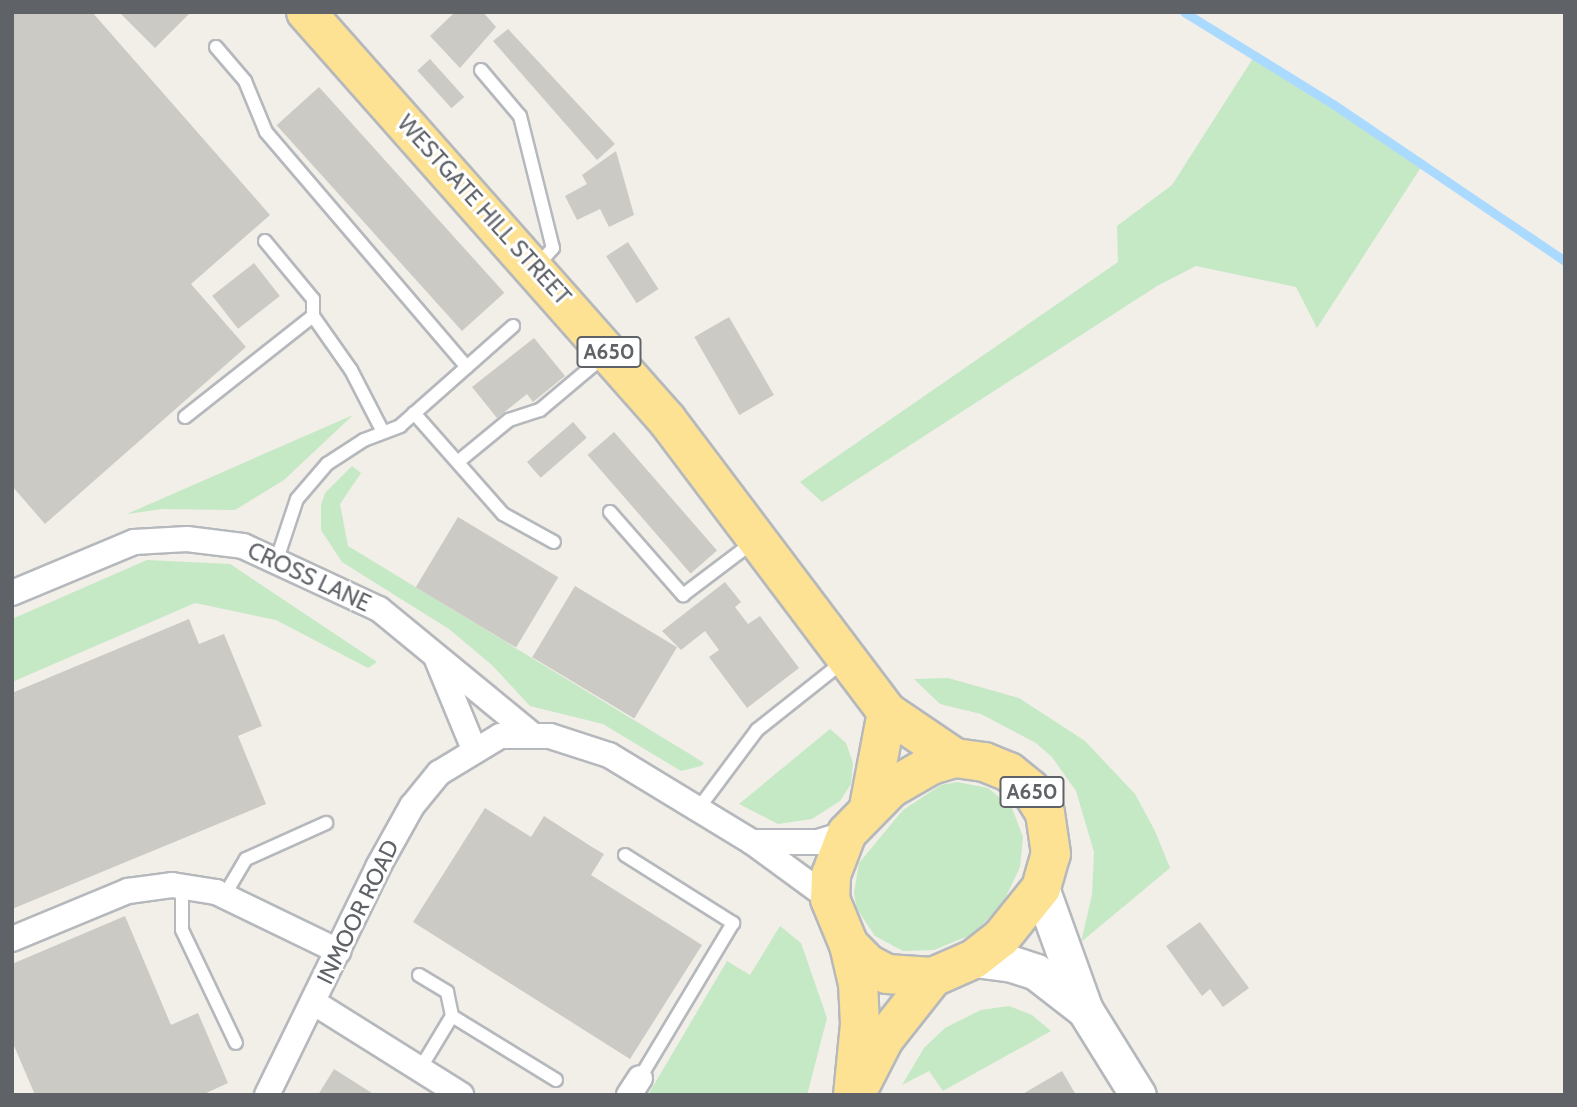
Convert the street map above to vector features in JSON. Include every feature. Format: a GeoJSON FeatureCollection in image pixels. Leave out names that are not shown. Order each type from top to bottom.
{"type":"FeatureCollection","features":[{"type":"Feature","properties":{"kind":"highway","name":"WESTGATE HILL STREET"},"geometry":{"type":"LineString","coordinates":[[306,12],[536,267],[667,419],[887,712],[955,758]]}},
{"type":"Feature","properties":{"kind":"highway","name":"A650"},"geometry":{"type":"LineString","coordinates":[[855,1095],[860,1024],[849,945],[830,899],[831,874],[858,820],[887,712]]}},
{"type":"Feature","properties":{"kind":"highway","name":"A650"},"geometry":{"type":"LineString","coordinates":[[849,945],[869,964],[887,974],[933,977],[974,959],[1020,918],[1041,888],[1051,854],[1051,834],[1030,789],[1009,772],[984,762],[955,758]]}},
{"type":"Feature","properties":{"kind":"highway"},"geometry":{"type":"LineString","coordinates":[[858,820],[913,775],[955,758]]}},
{"type":"Feature","properties":{"kind":"highway","name":"A650"},"geometry":{"type":"LineString","coordinates":[[855,1095],[884,1039],[933,977]]}},
{"type":"Feature","properties":{"kind":"main road"},"geometry":{"type":"LineString","coordinates":[[1041,888],[1085,1010],[1138,1095]]}},
{"type":"Feature","properties":{"kind":"main road"},"geometry":{"type":"LineString","coordinates":[[974,959],[1009,962],[1036,972],[1085,1010]]}},
{"type":"Feature","properties":{"kind":"street","name":"CROSS LANE"},"geometry":{"type":"LineString","coordinates":[[12,593],[134,542],[187,539],[243,546],[379,609],[530,733]]}},
{"type":"Feature","properties":{"kind":"street","name":"CROSS LANE"},"geometry":{"type":"LineString","coordinates":[[434,653],[474,749],[500,736],[530,733],[571,741],[610,755],[752,842],[830,899]]}},
{"type":"Feature","properties":{"kind":"street","name":"INMOOR ROAD"},"geometry":{"type":"LineString","coordinates":[[267,1095],[412,806],[439,773],[474,749]]}},
{"type":"Feature","properties":{"kind":"street"},"geometry":{"type":"LineString","coordinates":[[752,842],[818,842],[858,820]]}},
{"type":"Feature","properties":{"kind":"street"},"geometry":{"type":"LineString","coordinates":[[12,939],[128,891],[182,886],[224,896],[338,951]]}},
{"type":"Feature","properties":{"kind":"street"},"geometry":{"type":"LineString","coordinates":[[313,1002],[461,1095]]}},
{"type":"Feature","properties":{"kind":"lane"},"geometry":{"type":"LineString","coordinates":[[216,47],[245,81],[266,132],[467,367]]}},
{"type":"Feature","properties":{"kind":"lane"},"geometry":{"type":"LineString","coordinates":[[481,69],[520,116],[553,248],[536,267]]}},
{"type":"Feature","properties":{"kind":"lane"},"geometry":{"type":"LineString","coordinates":[[265,241],[313,299],[313,316],[351,370],[383,432]]}},
{"type":"Feature","properties":{"kind":"lane"},"geometry":{"type":"LineString","coordinates":[[185,417],[313,316]]}},
{"type":"Feature","properties":{"kind":"lane"},"geometry":{"type":"LineString","coordinates":[[276,562],[297,499],[327,464],[414,413],[513,326]]}},
{"type":"Feature","properties":{"kind":"lane"},"geometry":{"type":"LineString","coordinates":[[459,461],[509,420],[540,410],[609,352]]}},
{"type":"Feature","properties":{"kind":"lane"},"geometry":{"type":"LineString","coordinates":[[414,413],[503,514],[554,542]]}},
{"type":"Feature","properties":{"kind":"lane"},"geometry":{"type":"LineString","coordinates":[[610,512],[683,595],[756,539]]}},
{"type":"Feature","properties":{"kind":"lane"},"geometry":{"type":"LineString","coordinates":[[698,809],[757,730],[846,659]]}},
{"type":"Feature","properties":{"kind":"lane"},"geometry":{"type":"LineString","coordinates":[[224,896],[246,859],[326,823]]}},
{"type":"Feature","properties":{"kind":"lane"},"geometry":{"type":"LineString","coordinates":[[625,855],[733,923],[635,1086]]}},
{"type":"Feature","properties":{"kind":"lane"},"geometry":{"type":"LineString","coordinates":[[182,886],[182,930],[236,1043]]}},
{"type":"Feature","properties":{"kind":"lane"},"geometry":{"type":"LineString","coordinates":[[419,975],[447,992],[452,1016],[420,1069]]}},
{"type":"Feature","properties":{"kind":"lane"},"geometry":{"type":"LineString","coordinates":[[452,1016],[556,1080]]}},
{"type":"Feature","properties":{"kind":"green space"},"geometry":{"type":"Polygon","coordinates":[[[1257,52],[1425,161],[1317,328],[1296,287],[1196,266],[1157,286],[822,502],[800,482],[1118,262],[1117,226],[1172,185],[1257,52]]]}},
{"type":"Feature","properties":{"kind":"green space"},"geometry":{"type":"Polygon","coordinates":[[[353,415],[284,480],[235,510],[162,509],[127,514],[353,415]]]}},
{"type":"Feature","properties":{"kind":"green space"},"geometry":{"type":"Polygon","coordinates":[[[352,466],[361,473],[340,504],[348,546],[704,763],[681,771],[603,724],[530,706],[492,665],[449,629],[342,562],[321,530],[321,505],[325,493],[352,466]]]}},
{"type":"Feature","properties":{"kind":"green space"},"geometry":{"type":"Polygon","coordinates":[[[147,560],[230,564],[377,662],[368,668],[276,620],[195,603],[12,682],[12,619],[147,560]]]}},
{"type":"Feature","properties":{"kind":"green space"},"geometry":{"type":"Polygon","coordinates":[[[948,678],[1019,698],[1085,741],[1135,794],[1155,831],[1170,868],[1081,942],[1092,895],[1094,852],[1076,791],[1052,757],[1036,743],[981,714],[940,704],[914,679],[948,678]]]}},
{"type":"Feature","properties":{"kind":"green space"},"geometry":{"type":"Polygon","coordinates":[[[830,729],[846,743],[853,763],[851,784],[840,801],[812,819],[778,824],[739,804],[830,729]]]}},
{"type":"Feature","properties":{"kind":"green space"},"geometry":{"type":"Polygon","coordinates":[[[957,782],[988,788],[1012,808],[1023,837],[1020,867],[1002,905],[973,934],[934,950],[903,951],[875,936],[857,909],[854,893],[859,863],[903,810],[941,785],[957,782]]]}},
{"type":"Feature","properties":{"kind":"green space"},"geometry":{"type":"Polygon","coordinates":[[[780,926],[801,943],[827,1018],[807,1095],[648,1095],[727,961],[750,975],[780,926]]]}},
{"type":"Feature","properties":{"kind":"green space"},"geometry":{"type":"Polygon","coordinates":[[[1009,1006],[1032,1015],[1051,1031],[943,1091],[929,1071],[902,1085],[924,1048],[945,1028],[981,1010],[1009,1006]]]}},
{"type":"Feature","properties":{"kind":"building"},"geometry":{"type":"Polygon","coordinates":[[[12,12],[92,12],[270,215],[191,284],[246,347],[45,524],[12,486],[12,12]]]}},
{"type":"Feature","properties":{"kind":"building"},"geometry":{"type":"Polygon","coordinates":[[[119,12],[191,12],[155,48],[119,12]]]}},
{"type":"Feature","properties":{"kind":"building"},"geometry":{"type":"Polygon","coordinates":[[[455,12],[483,12],[496,27],[460,68],[430,36],[455,12]]]}},
{"type":"Feature","properties":{"kind":"building"},"geometry":{"type":"Polygon","coordinates":[[[508,29],[615,144],[597,160],[493,41],[508,29]]]}},
{"type":"Feature","properties":{"kind":"building"},"geometry":{"type":"Polygon","coordinates":[[[430,59],[464,97],[451,108],[417,70],[430,59]]]}},
{"type":"Feature","properties":{"kind":"building"},"geometry":{"type":"Polygon","coordinates":[[[319,87],[504,293],[462,331],[277,125],[319,87]]]}},
{"type":"Feature","properties":{"kind":"building"},"geometry":{"type":"Polygon","coordinates":[[[616,151],[634,215],[609,227],[600,209],[577,220],[565,196],[587,184],[582,175],[616,151]]]}},
{"type":"Feature","properties":{"kind":"building"},"geometry":{"type":"Polygon","coordinates":[[[628,242],[658,289],[637,303],[606,256],[628,242]]]}},
{"type":"Feature","properties":{"kind":"building"},"geometry":{"type":"Polygon","coordinates":[[[254,263],[280,296],[238,329],[212,296],[254,263]]]}},
{"type":"Feature","properties":{"kind":"building"},"geometry":{"type":"Polygon","coordinates":[[[729,317],[774,395],[739,415],[694,337],[729,317]]]}},
{"type":"Feature","properties":{"kind":"building"},"geometry":{"type":"Polygon","coordinates":[[[534,338],[565,376],[533,402],[527,394],[497,418],[472,387],[534,338]]]}},
{"type":"Feature","properties":{"kind":"building"},"geometry":{"type":"Polygon","coordinates":[[[573,422],[587,438],[541,478],[527,462],[573,422]]]}},
{"type":"Feature","properties":{"kind":"building"},"geometry":{"type":"Polygon","coordinates":[[[614,432],[717,550],[691,573],[588,455],[614,432]]]}},
{"type":"Feature","properties":{"kind":"building"},"geometry":{"type":"Polygon","coordinates":[[[458,517],[558,577],[516,648],[416,587],[458,517]]]}},
{"type":"Feature","properties":{"kind":"building"},"geometry":{"type":"Polygon","coordinates":[[[725,582],[741,602],[735,607],[748,624],[760,616],[799,668],[747,708],[709,657],[719,650],[705,631],[681,650],[662,631],[725,582]]]}},
{"type":"Feature","properties":{"kind":"building"},"geometry":{"type":"Polygon","coordinates":[[[575,586],[677,647],[634,718],[532,657],[575,586]]]}},
{"type":"Feature","properties":{"kind":"building"},"geometry":{"type":"Polygon","coordinates":[[[189,619],[199,644],[224,634],[262,726],[238,736],[266,804],[12,909],[12,693],[189,619]]]}},
{"type":"Feature","properties":{"kind":"building"},"geometry":{"type":"Polygon","coordinates":[[[485,808],[531,837],[544,816],[604,854],[591,875],[702,945],[630,1059],[413,922],[485,808]]]}},
{"type":"Feature","properties":{"kind":"building"},"geometry":{"type":"Polygon","coordinates":[[[125,916],[171,1025],[198,1013],[228,1083],[202,1095],[35,1095],[12,1041],[12,964],[125,916]]]}},
{"type":"Feature","properties":{"kind":"building"},"geometry":{"type":"Polygon","coordinates":[[[1200,922],[1249,988],[1223,1007],[1210,989],[1202,996],[1166,946],[1200,922]]]}},
{"type":"Feature","properties":{"kind":"building"},"geometry":{"type":"Polygon","coordinates":[[[334,1069],[375,1095],[318,1095],[334,1069]]]}},
{"type":"Feature","properties":{"kind":"building"},"geometry":{"type":"Polygon","coordinates":[[[1062,1071],[1076,1095],[1021,1095],[1062,1071]]]}},
{"type":"Feature","properties":{"kind":"waterway"},"geometry":{"type":"LineString","coordinates":[[1184,12],[1333,104],[1565,261]]}}]}
